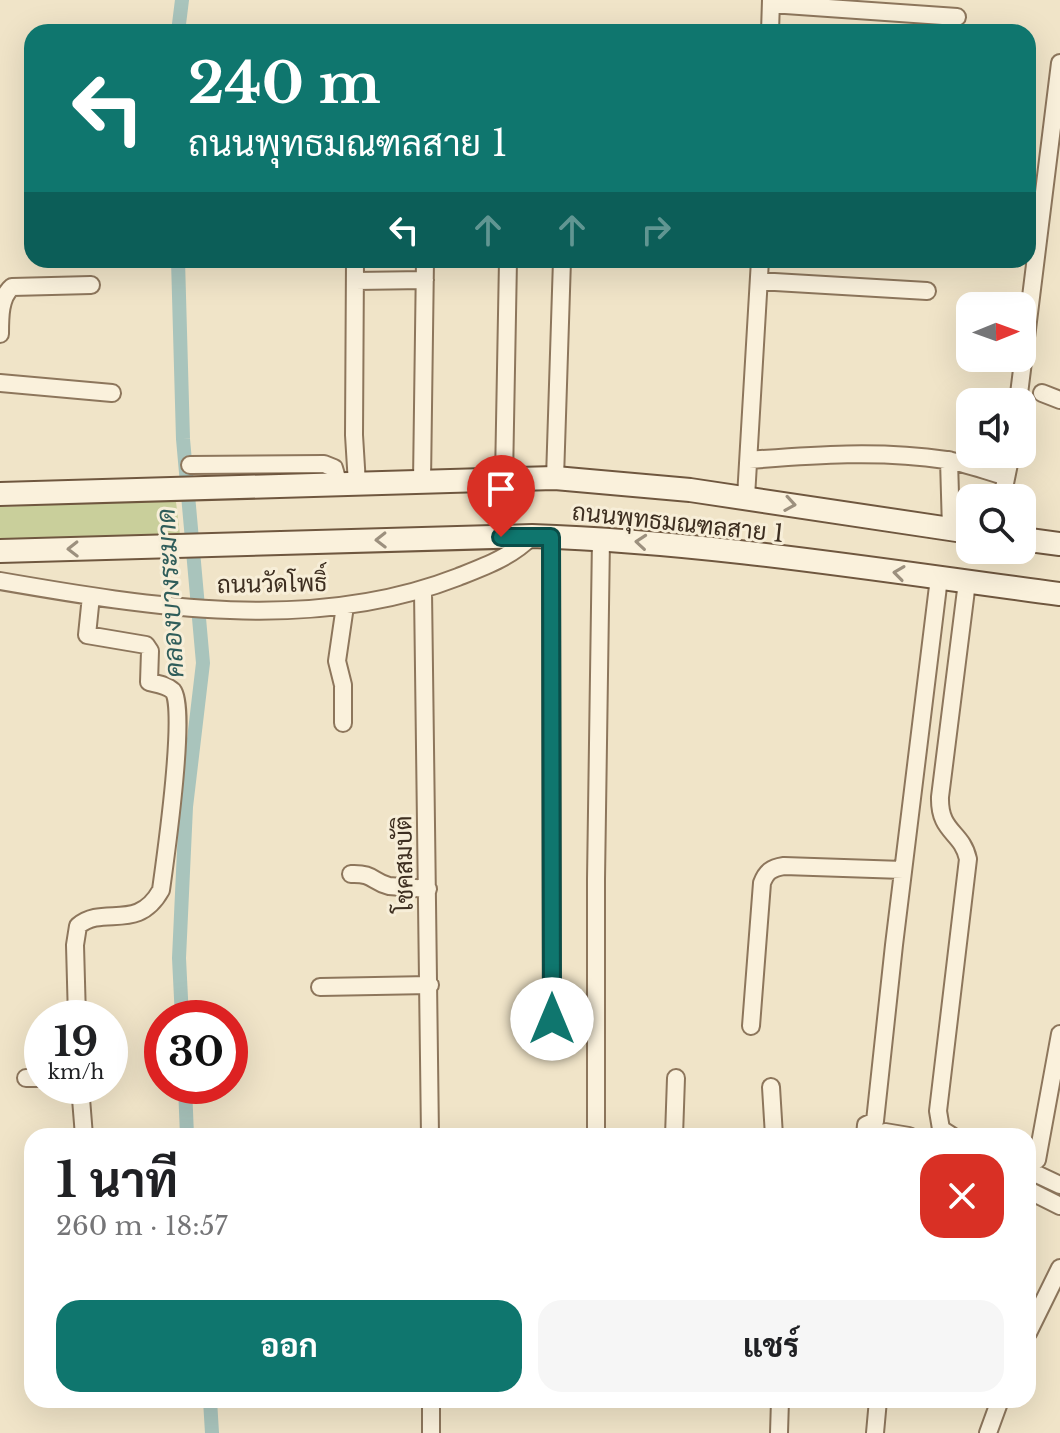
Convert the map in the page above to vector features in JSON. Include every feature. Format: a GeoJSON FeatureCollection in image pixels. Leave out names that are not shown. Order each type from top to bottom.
{"type":"FeatureCollection","features":[{"type":"Feature","properties":{"kind":"main road","name":"ถนนพุทธมณฑลสาย 1"},"geometry":{"type":"LineString","coordinates":[[0,494],[555,478],[644,484],[746,497],[956,530]]}},
{"type":"Feature","properties":{"kind":"main road","name":"ถนนพุทธมณฑลสาย 1"},"geometry":{"type":"LineString","coordinates":[[0,551],[542,536],[601,539],[1060,594]]}},
{"type":"Feature","properties":{"kind":"main road"},"geometry":{"type":"LineString","coordinates":[[1036,541],[1060,544]]}},
{"type":"Feature","properties":{"kind":"street"},"geometry":{"type":"LineString","coordinates":[[770,24],[771,2],[957,17]]}},
{"type":"Feature","properties":{"kind":"street"},"geometry":{"type":"LineString","coordinates":[[1036,257],[1060,63]]}},
{"type":"Feature","properties":{"kind":"street"},"geometry":{"type":"LineString","coordinates":[[348,484],[355,268]]}},
{"type":"Feature","properties":{"kind":"street"},"geometry":{"type":"LineString","coordinates":[[422,481],[425,268]]}},
{"type":"Feature","properties":{"kind":"street"},"geometry":{"type":"LineString","coordinates":[[504,478],[508,268]]}},
{"type":"Feature","properties":{"kind":"street"},"geometry":{"type":"LineString","coordinates":[[555,478],[562,268]]}},
{"type":"Feature","properties":{"kind":"street"},"geometry":{"type":"LineString","coordinates":[[746,497],[760,268]]}},
{"type":"Feature","properties":{"kind":"street"},"geometry":{"type":"LineString","coordinates":[[1020,388],[1035,268]]}},
{"type":"Feature","properties":{"kind":"street"},"geometry":{"type":"LineString","coordinates":[[355,281],[425,280]]}},
{"type":"Feature","properties":{"kind":"street"},"geometry":{"type":"LineString","coordinates":[[759,281],[927,291]]}},
{"type":"Feature","properties":{"kind":"street"},"geometry":{"type":"LineString","coordinates":[[0,334],[1,300],[4,292],[12,287],[91,285]]}},
{"type":"Feature","properties":{"kind":"street"},"geometry":{"type":"LineString","coordinates":[[0,383],[112,393]]}},
{"type":"Feature","properties":{"kind":"street"},"geometry":{"type":"LineString","coordinates":[[1042,393],[1060,400]]}},
{"type":"Feature","properties":{"kind":"street"},"geometry":{"type":"LineString","coordinates":[[749,460],[839,453],[949,460],[1005,476]]}},
{"type":"Feature","properties":{"kind":"street"},"geometry":{"type":"LineString","coordinates":[[949,460],[956,505]]}},
{"type":"Feature","properties":{"kind":"street"},"geometry":{"type":"LineString","coordinates":[[190,465],[324,464],[334,468],[348,484]]}},
{"type":"Feature","properties":{"kind":"street"},"geometry":{"type":"LineString","coordinates":[[1004,484],[1007,468]]}},
{"type":"Feature","properties":{"kind":"street"},"geometry":{"type":"LineString","coordinates":[[542,536],[552,1050]]}},
{"type":"Feature","properties":{"kind":"street","name":"ถนนวัดโพธิ์"},"geometry":{"type":"LineString","coordinates":[[0,581],[179,609],[345,606],[423,591],[500,560],[542,536]]}},
{"type":"Feature","properties":{"kind":"street"},"geometry":{"type":"LineString","coordinates":[[596,1128],[601,539]]}},
{"type":"Feature","properties":{"kind":"street"},"geometry":{"type":"LineString","coordinates":[[881,1128],[903,870],[939,578]]}},
{"type":"Feature","properties":{"kind":"street"},"geometry":{"type":"LineString","coordinates":[[941,1128],[938,1111],[968,859],[961,842],[942,820],[940,797],[967,582]]}},
{"type":"Feature","properties":{"kind":"street","name":"โชคสมบัติ"},"geometry":{"type":"LineString","coordinates":[[423,591],[430,1128]]}},
{"type":"Feature","properties":{"kind":"street"},"geometry":{"type":"LineString","coordinates":[[77,1000],[75,945],[78,926],[90,920],[143,912],[153,904],[161,890],[173,792],[178,710],[173,691],[149,682],[150,651],[146,645],[87,635],[91,596]]}},
{"type":"Feature","properties":{"kind":"street"},"geometry":{"type":"LineString","coordinates":[[343,723],[343,685],[337,661],[345,606]]}},
{"type":"Feature","properties":{"kind":"street"},"geometry":{"type":"LineString","coordinates":[[751,1026],[765,874],[784,866],[903,870]]}},
{"type":"Feature","properties":{"kind":"street"},"geometry":{"type":"LineString","coordinates":[[351,874],[373,876],[382,885],[428,889]]}},
{"type":"Feature","properties":{"kind":"street"},"geometry":{"type":"LineString","coordinates":[[320,987],[430,985]]}},
{"type":"Feature","properties":{"kind":"street"},"geometry":{"type":"LineString","coordinates":[[1036,1150],[1060,1034]]}},
{"type":"Feature","properties":{"kind":"street"},"geometry":{"type":"LineString","coordinates":[[674,1128],[676,1078]]}},
{"type":"Feature","properties":{"kind":"street"},"geometry":{"type":"LineString","coordinates":[[771,1087],[774,1128]]}},
{"type":"Feature","properties":{"kind":"street"},"geometry":{"type":"LineString","coordinates":[[81,1104],[83,1128]]}},
{"type":"Feature","properties":{"kind":"street"},"geometry":{"type":"LineString","coordinates":[[1036,1167],[1060,1185]]}},
{"type":"Feature","properties":{"kind":"street"},"geometry":{"type":"LineString","coordinates":[[1036,1194],[1060,1206]]}},
{"type":"Feature","properties":{"kind":"street"},"geometry":{"type":"LineString","coordinates":[[1036,1317],[1060,1268]]}},
{"type":"Feature","properties":{"kind":"street"},"geometry":{"type":"LineString","coordinates":[[431,1408],[431,1433]]}},
{"type":"Feature","properties":{"kind":"street"},"geometry":{"type":"LineString","coordinates":[[779,1433],[780,1408]]}},
{"type":"Feature","properties":{"kind":"street"},"geometry":{"type":"LineString","coordinates":[[875,1433],[877,1408]]}},
{"type":"Feature","properties":{"kind":"street"},"geometry":{"type":"LineString","coordinates":[[988,1433],[997,1408]]}},
{"type":"Feature","properties":{"kind":"green space"},"geometry":{"type":"Polygon","coordinates":[[[176,502],[180,535],[0,539],[0,507],[176,502]]]}},
{"type":"Feature","properties":{"kind":"waterway","name":"คลองบางระมาด"},"geometry":{"type":"LineString","coordinates":[[179,24],[182,0]]}},
{"type":"Feature","properties":{"kind":"waterway","name":"คลองบางระมาด"},"geometry":{"type":"LineString","coordinates":[[178,268],[183,439],[203,663],[186,807],[179,958],[181,1000]]}},
{"type":"Feature","properties":{"kind":"waterway","name":"คลองบางระมาด"},"geometry":{"type":"LineString","coordinates":[[186,1104],[187,1128]]}},
{"type":"Feature","properties":{"kind":"waterway","name":"คลองบางระมาด"},"geometry":{"type":"LineString","coordinates":[[210,1408],[212,1433]]}},
{"type":"Feature","properties":{"kind":"route"},"geometry":{"type":"LineString","coordinates":[[501,537],[551,537],[552,1019]]}}]}
